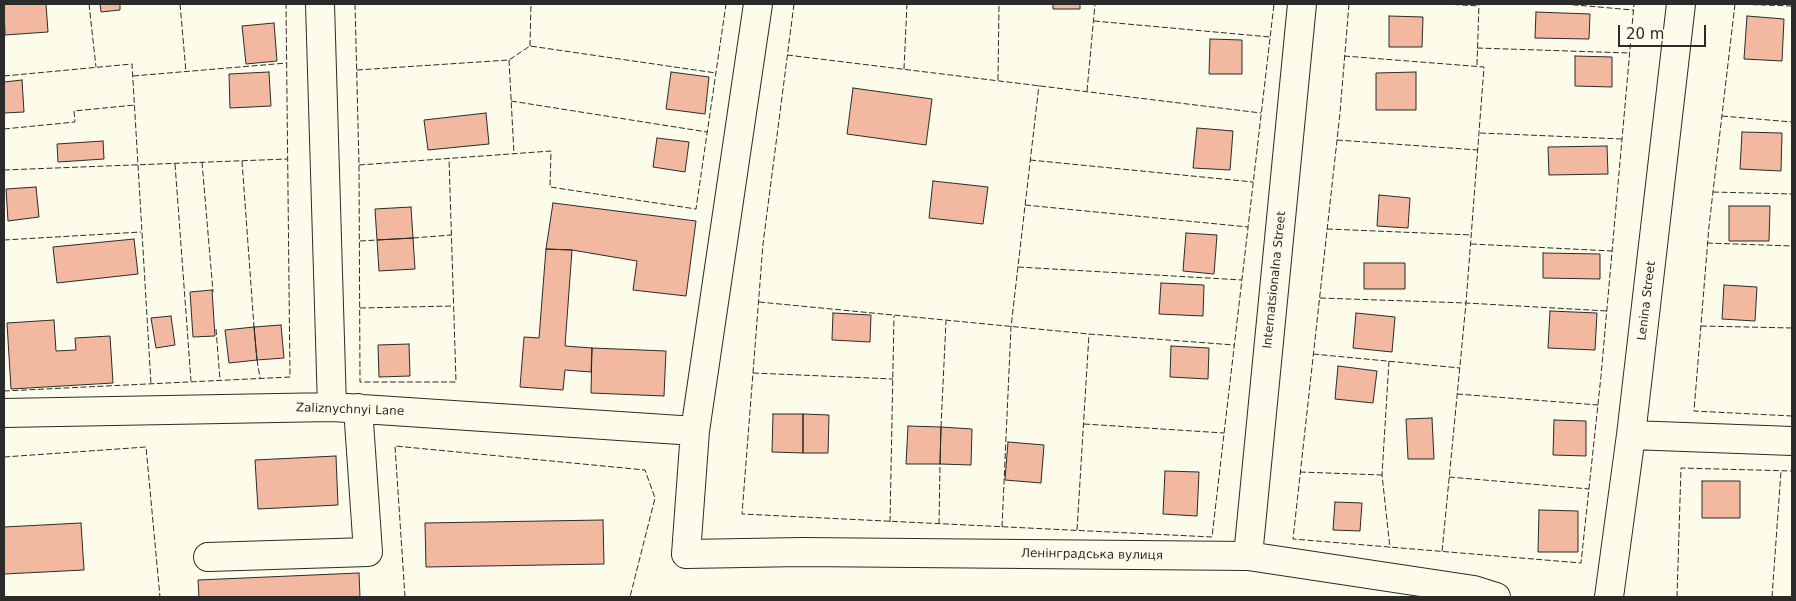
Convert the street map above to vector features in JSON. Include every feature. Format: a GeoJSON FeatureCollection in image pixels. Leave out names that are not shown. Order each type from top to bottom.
{"type":"FeatureCollection","features":[{"type":"Feature","properties":{"kind":"street"},"geometry":{"type":"LineString","coordinates":[[208,557],[368,552],[345,407],[320,4]]}},
{"type":"Feature","properties":{"kind":"street"},"geometry":{"type":"LineString","coordinates":[[695,432],[758,4]]}},
{"type":"Feature","properties":{"kind":"street","name":"Internatsionalna Street"},"geometry":{"type":"LineString","coordinates":[[1248,556],[1302,4]]}},
{"type":"Feature","properties":{"kind":"street","name":"Lenina Street"},"geometry":{"type":"LineString","coordinates":[[1609,597],[1631,435],[1681,4]]}},
{"type":"Feature","properties":{"kind":"street","name":"Zaliznychnyi Lane"},"geometry":{"type":"LineString","coordinates":[[4,413],[345,407],[695,432]]}},
{"type":"Feature","properties":{"kind":"street","name":"Ленінградська вулиця"},"geometry":{"type":"LineString","coordinates":[[695,432],[686,554],[802,552],[1248,556],[1474,590],[1496,597]]}},
{"type":"Feature","properties":{"kind":"street"},"geometry":{"type":"LineString","coordinates":[[1631,435],[1792,441]]}},
{"type":"Feature","properties":{"kind":"building"},"geometry":{"type":"Polygon","coordinates":[[[4,4],[46,4],[48,32],[5,35],[4,4]]]}},
{"type":"Feature","properties":{"kind":"building"},"geometry":{"type":"Polygon","coordinates":[[[100,4],[120,4],[120,10],[101,12],[100,4]]]}},
{"type":"Feature","properties":{"kind":"building"},"geometry":{"type":"Polygon","coordinates":[[[1053,4],[1080,4],[1080,9],[1053,9],[1053,4]]]}},
{"type":"Feature","properties":{"kind":"building"},"geometry":{"type":"Polygon","coordinates":[[[1536,12],[1590,14],[1589,39],[1535,38],[1536,12]]]}},
{"type":"Feature","properties":{"kind":"building"},"geometry":{"type":"Polygon","coordinates":[[[1389,16],[1423,17],[1422,47],[1389,47],[1389,16]]]}},
{"type":"Feature","properties":{"kind":"building"},"geometry":{"type":"Polygon","coordinates":[[[1747,16],[1784,19],[1782,61],[1744,59],[1747,16]]]}},
{"type":"Feature","properties":{"kind":"building"},"geometry":{"type":"Polygon","coordinates":[[[274,23],[277,61],[246,64],[242,26],[274,23]]]}},
{"type":"Feature","properties":{"kind":"building"},"geometry":{"type":"Polygon","coordinates":[[[1210,39],[1242,40],[1242,74],[1209,74],[1210,39]]]}},
{"type":"Feature","properties":{"kind":"building"},"geometry":{"type":"Polygon","coordinates":[[[1575,56],[1612,57],[1612,87],[1575,86],[1575,56]]]}},
{"type":"Feature","properties":{"kind":"building"},"geometry":{"type":"Polygon","coordinates":[[[269,72],[271,106],[230,108],[229,74],[269,72]]]}},
{"type":"Feature","properties":{"kind":"building"},"geometry":{"type":"Polygon","coordinates":[[[671,72],[709,77],[705,114],[666,109],[671,72]]]}},
{"type":"Feature","properties":{"kind":"building"},"geometry":{"type":"Polygon","coordinates":[[[1416,72],[1416,110],[1376,110],[1376,73],[1416,72]]]}},
{"type":"Feature","properties":{"kind":"building"},"geometry":{"type":"Polygon","coordinates":[[[22,80],[24,112],[4,113],[4,82],[22,80]]]}},
{"type":"Feature","properties":{"kind":"building"},"geometry":{"type":"Polygon","coordinates":[[[853,88],[932,99],[926,145],[847,134],[853,88]]]}},
{"type":"Feature","properties":{"kind":"building"},"geometry":{"type":"Polygon","coordinates":[[[486,113],[489,144],[428,150],[424,120],[486,113]]]}},
{"type":"Feature","properties":{"kind":"building"},"geometry":{"type":"Polygon","coordinates":[[[1197,128],[1233,131],[1230,170],[1193,168],[1197,128]]]}},
{"type":"Feature","properties":{"kind":"building"},"geometry":{"type":"Polygon","coordinates":[[[1742,132],[1782,133],[1781,171],[1740,169],[1742,132]]]}},
{"type":"Feature","properties":{"kind":"building"},"geometry":{"type":"Polygon","coordinates":[[[657,138],[689,142],[685,172],[653,167],[657,138]]]}},
{"type":"Feature","properties":{"kind":"building"},"geometry":{"type":"Polygon","coordinates":[[[103,141],[104,159],[58,162],[57,144],[103,141]]]}},
{"type":"Feature","properties":{"kind":"building"},"geometry":{"type":"Polygon","coordinates":[[[1607,146],[1608,174],[1549,175],[1548,147],[1607,146]]]}},
{"type":"Feature","properties":{"kind":"building"},"geometry":{"type":"Polygon","coordinates":[[[933,181],[988,187],[983,224],[929,218],[933,181]]]}},
{"type":"Feature","properties":{"kind":"building"},"geometry":{"type":"Polygon","coordinates":[[[36,187],[39,217],[8,221],[6,189],[36,187]]]}},
{"type":"Feature","properties":{"kind":"building"},"geometry":{"type":"Polygon","coordinates":[[[1379,195],[1410,198],[1408,228],[1377,226],[1379,195]]]}},
{"type":"Feature","properties":{"kind":"building"},"geometry":{"type":"Polygon","coordinates":[[[553,203],[696,221],[686,296],[633,290],[637,261],[572,250],[546,249],[553,203]]]}},
{"type":"Feature","properties":{"kind":"building"},"geometry":{"type":"Polygon","coordinates":[[[1729,206],[1770,206],[1769,241],[1729,241],[1729,206]]]}},
{"type":"Feature","properties":{"kind":"building"},"geometry":{"type":"Polygon","coordinates":[[[411,207],[413,238],[377,240],[375,209],[411,207]]]}},
{"type":"Feature","properties":{"kind":"building"},"geometry":{"type":"Polygon","coordinates":[[[1186,233],[1217,235],[1214,274],[1183,271],[1186,233]]]}},
{"type":"Feature","properties":{"kind":"building"},"geometry":{"type":"Polygon","coordinates":[[[413,238],[415,269],[379,271],[377,240],[413,238]]]}},
{"type":"Feature","properties":{"kind":"building"},"geometry":{"type":"Polygon","coordinates":[[[134,239],[138,274],[57,283],[53,247],[134,239]]]}},
{"type":"Feature","properties":{"kind":"building"},"geometry":{"type":"Polygon","coordinates":[[[546,249],[572,250],[565,346],[592,348],[591,372],[565,370],[563,390],[520,387],[524,337],[539,338],[546,249]]]}},
{"type":"Feature","properties":{"kind":"building"},"geometry":{"type":"Polygon","coordinates":[[[1543,253],[1600,254],[1600,279],[1543,278],[1543,253]]]}},
{"type":"Feature","properties":{"kind":"building"},"geometry":{"type":"Polygon","coordinates":[[[1364,263],[1405,263],[1405,289],[1364,289],[1364,263]]]}},
{"type":"Feature","properties":{"kind":"building"},"geometry":{"type":"Polygon","coordinates":[[[1161,283],[1204,285],[1203,316],[1159,314],[1161,283]]]}},
{"type":"Feature","properties":{"kind":"building"},"geometry":{"type":"Polygon","coordinates":[[[1724,285],[1757,287],[1755,321],[1722,319],[1724,285]]]}},
{"type":"Feature","properties":{"kind":"building"},"geometry":{"type":"Polygon","coordinates":[[[212,290],[215,336],[193,337],[190,292],[212,290]]]}},
{"type":"Feature","properties":{"kind":"building"},"geometry":{"type":"Polygon","coordinates":[[[1550,311],[1597,313],[1595,350],[1548,348],[1550,311]]]}},
{"type":"Feature","properties":{"kind":"building"},"geometry":{"type":"Polygon","coordinates":[[[833,313],[871,315],[870,342],[832,340],[833,313]]]}},
{"type":"Feature","properties":{"kind":"building"},"geometry":{"type":"Polygon","coordinates":[[[1356,313],[1395,317],[1392,352],[1353,348],[1356,313]]]}},
{"type":"Feature","properties":{"kind":"building"},"geometry":{"type":"Polygon","coordinates":[[[171,316],[175,345],[156,348],[151,318],[171,316]]]}},
{"type":"Feature","properties":{"kind":"building"},"geometry":{"type":"Polygon","coordinates":[[[54,320],[56,351],[76,350],[75,338],[110,336],[113,383],[11,389],[7,323],[54,320]]]}},
{"type":"Feature","properties":{"kind":"building"},"geometry":{"type":"Polygon","coordinates":[[[281,325],[284,358],[257,360],[254,327],[281,325]]]}},
{"type":"Feature","properties":{"kind":"building"},"geometry":{"type":"Polygon","coordinates":[[[254,327],[257,360],[229,363],[225,330],[254,327]]]}},
{"type":"Feature","properties":{"kind":"building"},"geometry":{"type":"Polygon","coordinates":[[[409,344],[410,376],[379,377],[378,345],[409,344]]]}},
{"type":"Feature","properties":{"kind":"building"},"geometry":{"type":"Polygon","coordinates":[[[1171,346],[1209,348],[1208,379],[1170,377],[1171,346]]]}},
{"type":"Feature","properties":{"kind":"building"},"geometry":{"type":"Polygon","coordinates":[[[592,348],[666,351],[664,396],[591,393],[592,348]]]}},
{"type":"Feature","properties":{"kind":"building"},"geometry":{"type":"Polygon","coordinates":[[[1338,366],[1377,371],[1373,403],[1335,399],[1338,366]]]}},
{"type":"Feature","properties":{"kind":"building"},"geometry":{"type":"Polygon","coordinates":[[[773,414],[803,414],[803,453],[772,452],[773,414]]]}},
{"type":"Feature","properties":{"kind":"building"},"geometry":{"type":"Polygon","coordinates":[[[803,414],[829,415],[828,453],[803,453],[803,414]]]}},
{"type":"Feature","properties":{"kind":"building"},"geometry":{"type":"Polygon","coordinates":[[[1432,418],[1434,459],[1408,459],[1406,419],[1432,418]]]}},
{"type":"Feature","properties":{"kind":"building"},"geometry":{"type":"Polygon","coordinates":[[[1554,420],[1586,421],[1586,456],[1553,455],[1554,420]]]}},
{"type":"Feature","properties":{"kind":"building"},"geometry":{"type":"Polygon","coordinates":[[[908,426],[941,427],[940,464],[906,464],[908,426]]]}},
{"type":"Feature","properties":{"kind":"building"},"geometry":{"type":"Polygon","coordinates":[[[941,427],[972,429],[971,465],[940,464],[941,427]]]}},
{"type":"Feature","properties":{"kind":"building"},"geometry":{"type":"Polygon","coordinates":[[[1008,442],[1044,445],[1041,483],[1005,480],[1008,442]]]}},
{"type":"Feature","properties":{"kind":"building"},"geometry":{"type":"Polygon","coordinates":[[[336,456],[338,505],[258,509],[255,460],[336,456]]]}},
{"type":"Feature","properties":{"kind":"building"},"geometry":{"type":"Polygon","coordinates":[[[1165,471],[1199,472],[1197,516],[1163,514],[1165,471]]]}},
{"type":"Feature","properties":{"kind":"building"},"geometry":{"type":"Polygon","coordinates":[[[1702,481],[1740,481],[1740,518],[1702,518],[1702,481]]]}},
{"type":"Feature","properties":{"kind":"building"},"geometry":{"type":"Polygon","coordinates":[[[1335,502],[1362,503],[1360,531],[1333,530],[1335,502]]]}},
{"type":"Feature","properties":{"kind":"building"},"geometry":{"type":"Polygon","coordinates":[[[1539,510],[1578,511],[1578,552],[1538,552],[1539,510]]]}},
{"type":"Feature","properties":{"kind":"building"},"geometry":{"type":"Polygon","coordinates":[[[603,520],[604,564],[426,567],[425,523],[603,520]]]}},
{"type":"Feature","properties":{"kind":"building"},"geometry":{"type":"Polygon","coordinates":[[[81,523],[84,570],[4,574],[4,527],[81,523]]]}},
{"type":"Feature","properties":{"kind":"building"},"geometry":{"type":"Polygon","coordinates":[[[359,573],[360,597],[199,597],[198,580],[359,573]]]}},
{"type":"Feature","properties":{"kind":"fence"},"geometry":{"type":"LineString","coordinates":[[89,4],[96,67]]}},
{"type":"Feature","properties":{"kind":"fence"},"geometry":{"type":"LineString","coordinates":[[180,4],[186,72]]}},
{"type":"Feature","properties":{"kind":"fence"},"geometry":{"type":"LineString","coordinates":[[4,391],[290,377],[286,4]]}},
{"type":"Feature","properties":{"kind":"fence"},"geometry":{"type":"LineString","coordinates":[[355,4],[359,165],[360,382],[456,382],[449,158]]}},
{"type":"Feature","properties":{"kind":"fence"},"geometry":{"type":"LineString","coordinates":[[530,46],[531,4]]}},
{"type":"Feature","properties":{"kind":"fence"},"geometry":{"type":"LineString","coordinates":[[359,165],[551,151],[550,187],[696,209],[726,4]]}},
{"type":"Feature","properties":{"kind":"fence"},"geometry":{"type":"LineString","coordinates":[[794,4],[763,244],[742,514],[1212,537],[1274,4]]}},
{"type":"Feature","properties":{"kind":"fence"},"geometry":{"type":"LineString","coordinates":[[904,69],[907,4]]}},
{"type":"Feature","properties":{"kind":"fence"},"geometry":{"type":"LineString","coordinates":[[998,80],[999,4]]}},
{"type":"Feature","properties":{"kind":"fence"},"geometry":{"type":"LineString","coordinates":[[1087,91],[1095,4]]}},
{"type":"Feature","properties":{"kind":"fence"},"geometry":{"type":"LineString","coordinates":[[1349,4],[1340,113],[1293,539],[1581,563],[1601,376],[1634,4]]}},
{"type":"Feature","properties":{"kind":"fence"},"geometry":{"type":"LineString","coordinates":[[1445,4],[1479,6]]}},
{"type":"Feature","properties":{"kind":"fence"},"geometry":{"type":"LineString","coordinates":[[1477,65],[1479,4]]}},
{"type":"Feature","properties":{"kind":"fence"},"geometry":{"type":"LineString","coordinates":[[1564,4],[1633,10]]}},
{"type":"Feature","properties":{"kind":"fence"},"geometry":{"type":"LineString","coordinates":[[1735,4],[1709,226],[1694,411],[1792,416]]}},
{"type":"Feature","properties":{"kind":"fence"},"geometry":{"type":"LineString","coordinates":[[1735,4],[1792,6]]}},
{"type":"Feature","properties":{"kind":"fence"},"geometry":{"type":"LineString","coordinates":[[1094,21],[1270,37]]}},
{"type":"Feature","properties":{"kind":"fence"},"geometry":{"type":"LineString","coordinates":[[357,70],[509,60],[530,46],[716,73]]}},
{"type":"Feature","properties":{"kind":"fence"},"geometry":{"type":"LineString","coordinates":[[1477,48],[1629,53]]}},
{"type":"Feature","properties":{"kind":"fence"},"geometry":{"type":"LineString","coordinates":[[787,55],[1261,113]]}},
{"type":"Feature","properties":{"kind":"fence"},"geometry":{"type":"LineString","coordinates":[[1344,56],[1484,67],[1466,303],[1442,552]]}},
{"type":"Feature","properties":{"kind":"fence"},"geometry":{"type":"LineString","coordinates":[[509,60],[514,154]]}},
{"type":"Feature","properties":{"kind":"fence"},"geometry":{"type":"LineString","coordinates":[[133,76],[287,63]]}},
{"type":"Feature","properties":{"kind":"fence"},"geometry":{"type":"LineString","coordinates":[[4,76],[132,64],[151,384]]}},
{"type":"Feature","properties":{"kind":"fence"},"geometry":{"type":"LineString","coordinates":[[1002,527],[1011,327],[1039,85]]}},
{"type":"Feature","properties":{"kind":"fence"},"geometry":{"type":"LineString","coordinates":[[511,101],[707,132]]}},
{"type":"Feature","properties":{"kind":"fence"},"geometry":{"type":"LineString","coordinates":[[4,129],[75,122],[74,111],[135,105]]}},
{"type":"Feature","properties":{"kind":"fence"},"geometry":{"type":"LineString","coordinates":[[1722,116],[1792,122]]}},
{"type":"Feature","properties":{"kind":"fence"},"geometry":{"type":"LineString","coordinates":[[1480,133],[1622,139]]}},
{"type":"Feature","properties":{"kind":"fence"},"geometry":{"type":"LineString","coordinates":[[1337,140],[1478,150]]}},
{"type":"Feature","properties":{"kind":"fence"},"geometry":{"type":"LineString","coordinates":[[4,170],[287,159]]}},
{"type":"Feature","properties":{"kind":"fence"},"geometry":{"type":"LineString","coordinates":[[1030,160],[1253,182]]}},
{"type":"Feature","properties":{"kind":"fence"},"geometry":{"type":"LineString","coordinates":[[242,161],[254,327]]}},
{"type":"Feature","properties":{"kind":"fence"},"geometry":{"type":"LineString","coordinates":[[202,162],[213,292]]}},
{"type":"Feature","properties":{"kind":"fence"},"geometry":{"type":"LineString","coordinates":[[175,164],[191,381]]}},
{"type":"Feature","properties":{"kind":"fence"},"geometry":{"type":"LineString","coordinates":[[1713,192],[1792,194]]}},
{"type":"Feature","properties":{"kind":"fence"},"geometry":{"type":"LineString","coordinates":[[1025,205],[1248,227]]}},
{"type":"Feature","properties":{"kind":"fence"},"geometry":{"type":"LineString","coordinates":[[1327,229],[1472,235]]}},
{"type":"Feature","properties":{"kind":"fence"},"geometry":{"type":"LineString","coordinates":[[4,240],[141,232]]}},
{"type":"Feature","properties":{"kind":"fence"},"geometry":{"type":"LineString","coordinates":[[413,238],[451,235]]}},
{"type":"Feature","properties":{"kind":"fence"},"geometry":{"type":"LineString","coordinates":[[360,241],[377,240]]}},
{"type":"Feature","properties":{"kind":"fence"},"geometry":{"type":"LineString","coordinates":[[1707,243],[1792,246]]}},
{"type":"Feature","properties":{"kind":"fence"},"geometry":{"type":"LineString","coordinates":[[1471,244],[1612,251]]}},
{"type":"Feature","properties":{"kind":"fence"},"geometry":{"type":"LineString","coordinates":[[1018,267],[1242,280]]}},
{"type":"Feature","properties":{"kind":"fence"},"geometry":{"type":"LineString","coordinates":[[1320,298],[1466,303],[1607,311]]}},
{"type":"Feature","properties":{"kind":"fence"},"geometry":{"type":"LineString","coordinates":[[759,302],[1089,334],[1234,345]]}},
{"type":"Feature","properties":{"kind":"fence"},"geometry":{"type":"LineString","coordinates":[[360,308],[453,306]]}},
{"type":"Feature","properties":{"kind":"fence"},"geometry":{"type":"LineString","coordinates":[[890,522],[894,316]]}},
{"type":"Feature","properties":{"kind":"fence"},"geometry":{"type":"LineString","coordinates":[[941,427],[946,321]]}},
{"type":"Feature","properties":{"kind":"fence"},"geometry":{"type":"LineString","coordinates":[[1701,326],[1792,328]]}},
{"type":"Feature","properties":{"kind":"fence"},"geometry":{"type":"LineString","coordinates":[[216,329],[220,380]]}},
{"type":"Feature","properties":{"kind":"fence"},"geometry":{"type":"LineString","coordinates":[[1077,530],[1089,334]]}},
{"type":"Feature","properties":{"kind":"fence"},"geometry":{"type":"LineString","coordinates":[[1313,354],[1460,368]]}},
{"type":"Feature","properties":{"kind":"fence"},"geometry":{"type":"LineString","coordinates":[[257,360],[260,378]]}},
{"type":"Feature","properties":{"kind":"fence"},"geometry":{"type":"LineString","coordinates":[[1389,361],[1382,475],[1390,548]]}},
{"type":"Feature","properties":{"kind":"fence"},"geometry":{"type":"LineString","coordinates":[[753,373],[893,379]]}},
{"type":"Feature","properties":{"kind":"fence"},"geometry":{"type":"LineString","coordinates":[[1457,394],[1598,405]]}},
{"type":"Feature","properties":{"kind":"fence"},"geometry":{"type":"LineString","coordinates":[[1084,424],[1224,433]]}},
{"type":"Feature","properties":{"kind":"fence"},"geometry":{"type":"LineString","coordinates":[[405,597],[395,446],[645,470],[655,498],[630,597]]}},
{"type":"Feature","properties":{"kind":"fence"},"geometry":{"type":"LineString","coordinates":[[4,457],[146,447],[160,597]]}},
{"type":"Feature","properties":{"kind":"fence"},"geometry":{"type":"LineString","coordinates":[[939,524],[940,464]]}},
{"type":"Feature","properties":{"kind":"fence"},"geometry":{"type":"LineString","coordinates":[[1677,597],[1681,468],[1792,471]]}},
{"type":"Feature","properties":{"kind":"fence"},"geometry":{"type":"LineString","coordinates":[[1772,597],[1781,471]]}},
{"type":"Feature","properties":{"kind":"fence"},"geometry":{"type":"LineString","coordinates":[[1300,472],[1382,475]]}},
{"type":"Feature","properties":{"kind":"fence"},"geometry":{"type":"LineString","coordinates":[[1449,477],[1589,489]]}}]}
